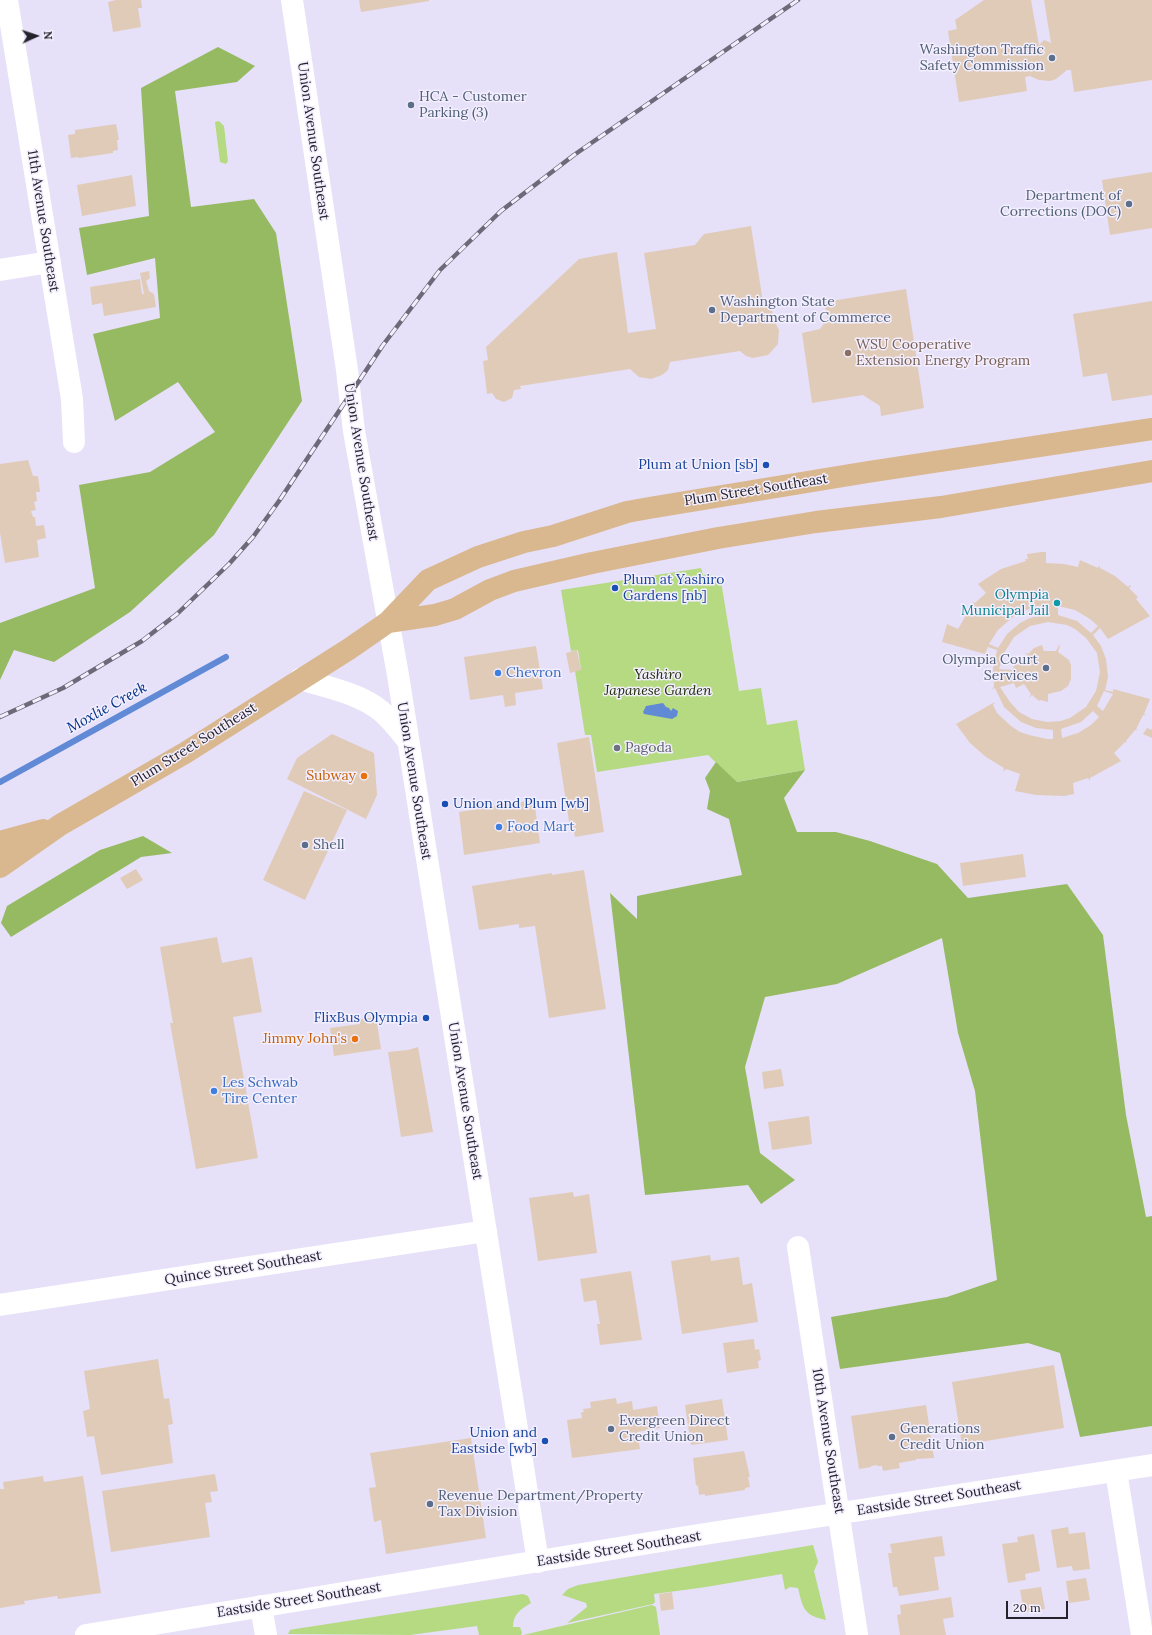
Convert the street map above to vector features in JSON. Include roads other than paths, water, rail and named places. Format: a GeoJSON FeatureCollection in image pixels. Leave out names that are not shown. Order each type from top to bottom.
{"type":"FeatureCollection","features":[{"type":"Feature","properties":{"kind":"main road","name":"Plum Street Southeast"},"geometry":{"type":"LineString","coordinates":[[0,867],[60,825],[184,753],[388,622],[428,580],[478,557],[524,542],[553,536],[628,512],[868,472],[1152,429]]}},
{"type":"Feature","properties":{"kind":"main road","name":"Plum Street Southeast"},"geometry":{"type":"LineString","coordinates":[[388,622],[436,616],[455,609],[490,590],[514,581],[600,561],[718,538],[816,522],[940,507],[1152,471]]}},
{"type":"Feature","properties":{"kind":"main road"},"geometry":{"type":"LineString","coordinates":[[0,842],[60,825]]}},
{"type":"Feature","properties":{"kind":"street","name":"11th Avenue Southeast"},"geometry":{"type":"LineString","coordinates":[[7,0],[72,399],[74,442]]}},
{"type":"Feature","properties":{"kind":"street","name":"Union Avenue Southeast"},"geometry":{"type":"LineString","coordinates":[[292,0],[347,370],[354,430],[408,741],[538,1562]]}},
{"type":"Feature","properties":{"kind":"street"},"geometry":{"type":"LineString","coordinates":[[0,270],[50,262]]}},
{"type":"Feature","properties":{"kind":"street"},"geometry":{"type":"LineString","coordinates":[[300,679],[365,701],[381,711],[408,741]]}},
{"type":"Feature","properties":{"kind":"street","name":"Quince Street Southeast"},"geometry":{"type":"LineString","coordinates":[[0,1305],[486,1231]]}},
{"type":"Feature","properties":{"kind":"street","name":"10th Avenue Southeast"},"geometry":{"type":"LineString","coordinates":[[798,1247],[857,1635]]}},
{"type":"Feature","properties":{"kind":"street","name":"Eastside Street Southeast"},"geometry":{"type":"LineString","coordinates":[[86,1635],[692,1536],[1152,1465]]}},
{"type":"Feature","properties":{"kind":"street"},"geometry":{"type":"LineString","coordinates":[[1116,1471],[1142,1635]]}},
{"type":"Feature","properties":{"kind":"street"},"geometry":{"type":"LineString","coordinates":[[261,1606],[266,1635]]}},
{"type":"Feature","properties":{"kind":"water"},"geometry":{"type":"Polygon","coordinates":[[[663,703],[671,711],[673,708],[678,711],[677,716],[672,719],[644,714],[643,712],[646,706],[663,703]]]}},
{"type":"Feature","properties":{"kind":"waterway","name":"Moxlie Creek"},"geometry":{"type":"LineString","coordinates":[[0,782],[226,657]]}},
{"type":"Feature","properties":{"kind":"railway"},"geometry":{"type":"LineString","coordinates":[[0,717],[63,688],[142,641],[177,614],[229,564],[253,537],[279,501],[383,345],[440,270],[501,211],[574,155],[798,0]]}},
{"type":"Feature","properties":{"kind":"place","name":"Washington Traffic Safety Commission"},"geometry":{"type":"Point","coordinates":[1052,58]}},
{"type":"Feature","properties":{"kind":"place","name":"HCA - Customer Parking (3)"},"geometry":{"type":"Point","coordinates":[411,105]}},
{"type":"Feature","properties":{"kind":"place","name":"Department of Corrections (DOC)"},"geometry":{"type":"Point","coordinates":[1129,204]}},
{"type":"Feature","properties":{"kind":"place","name":"Washington State Department of Commerce"},"geometry":{"type":"Point","coordinates":[712,310]}},
{"type":"Feature","properties":{"kind":"place","name":"WSU Cooperative Extension Energy Program"},"geometry":{"type":"Point","coordinates":[848,353]}},
{"type":"Feature","properties":{"kind":"place","name":"Plum at Union [sb]"},"geometry":{"type":"Point","coordinates":[766,465]}},
{"type":"Feature","properties":{"kind":"place","name":"Plum at Yashiro Gardens [nb]"},"geometry":{"type":"Point","coordinates":[615,588]}},
{"type":"Feature","properties":{"kind":"place","name":"Olympia Municipal Jail"},"geometry":{"type":"Point","coordinates":[1057,603]}},
{"type":"Feature","properties":{"kind":"place","name":"Olympia Court Services"},"geometry":{"type":"Point","coordinates":[1046,668]}},
{"type":"Feature","properties":{"kind":"place","name":"Chevron"},"geometry":{"type":"Point","coordinates":[498,673]}},
{"type":"Feature","properties":{"kind":"place","name":"Pagoda"},"geometry":{"type":"Point","coordinates":[617,748]}},
{"type":"Feature","properties":{"kind":"place","name":"Subway"},"geometry":{"type":"Point","coordinates":[364,776]}},
{"type":"Feature","properties":{"kind":"place","name":"Union and Plum [wb]"},"geometry":{"type":"Point","coordinates":[445,804]}},
{"type":"Feature","properties":{"kind":"place","name":"Food Mart"},"geometry":{"type":"Point","coordinates":[499,827]}},
{"type":"Feature","properties":{"kind":"place","name":"Shell"},"geometry":{"type":"Point","coordinates":[305,845]}},
{"type":"Feature","properties":{"kind":"place","name":"FlixBus Olympia"},"geometry":{"type":"Point","coordinates":[426,1018]}},
{"type":"Feature","properties":{"kind":"place","name":"Jimmy John's"},"geometry":{"type":"Point","coordinates":[355,1039]}},
{"type":"Feature","properties":{"kind":"place","name":"Les Schwab Tire Center"},"geometry":{"type":"Point","coordinates":[214,1091]}},
{"type":"Feature","properties":{"kind":"place","name":"Evergreen Direct Credit Union"},"geometry":{"type":"Point","coordinates":[611,1429]}},
{"type":"Feature","properties":{"kind":"place","name":"Generations Credit Union"},"geometry":{"type":"Point","coordinates":[892,1437]}},
{"type":"Feature","properties":{"kind":"place","name":"Union and Eastside [wb]"},"geometry":{"type":"Point","coordinates":[545,1441]}},
{"type":"Feature","properties":{"kind":"place","name":"Revenue Department/Property Tax Division"},"geometry":{"type":"Point","coordinates":[430,1504]}},
{"type":"Feature","properties":{"kind":"park label","name":"Yashiro Japanese Garden"},"geometry":{"type":"Point","coordinates":[658,684]}}]}
